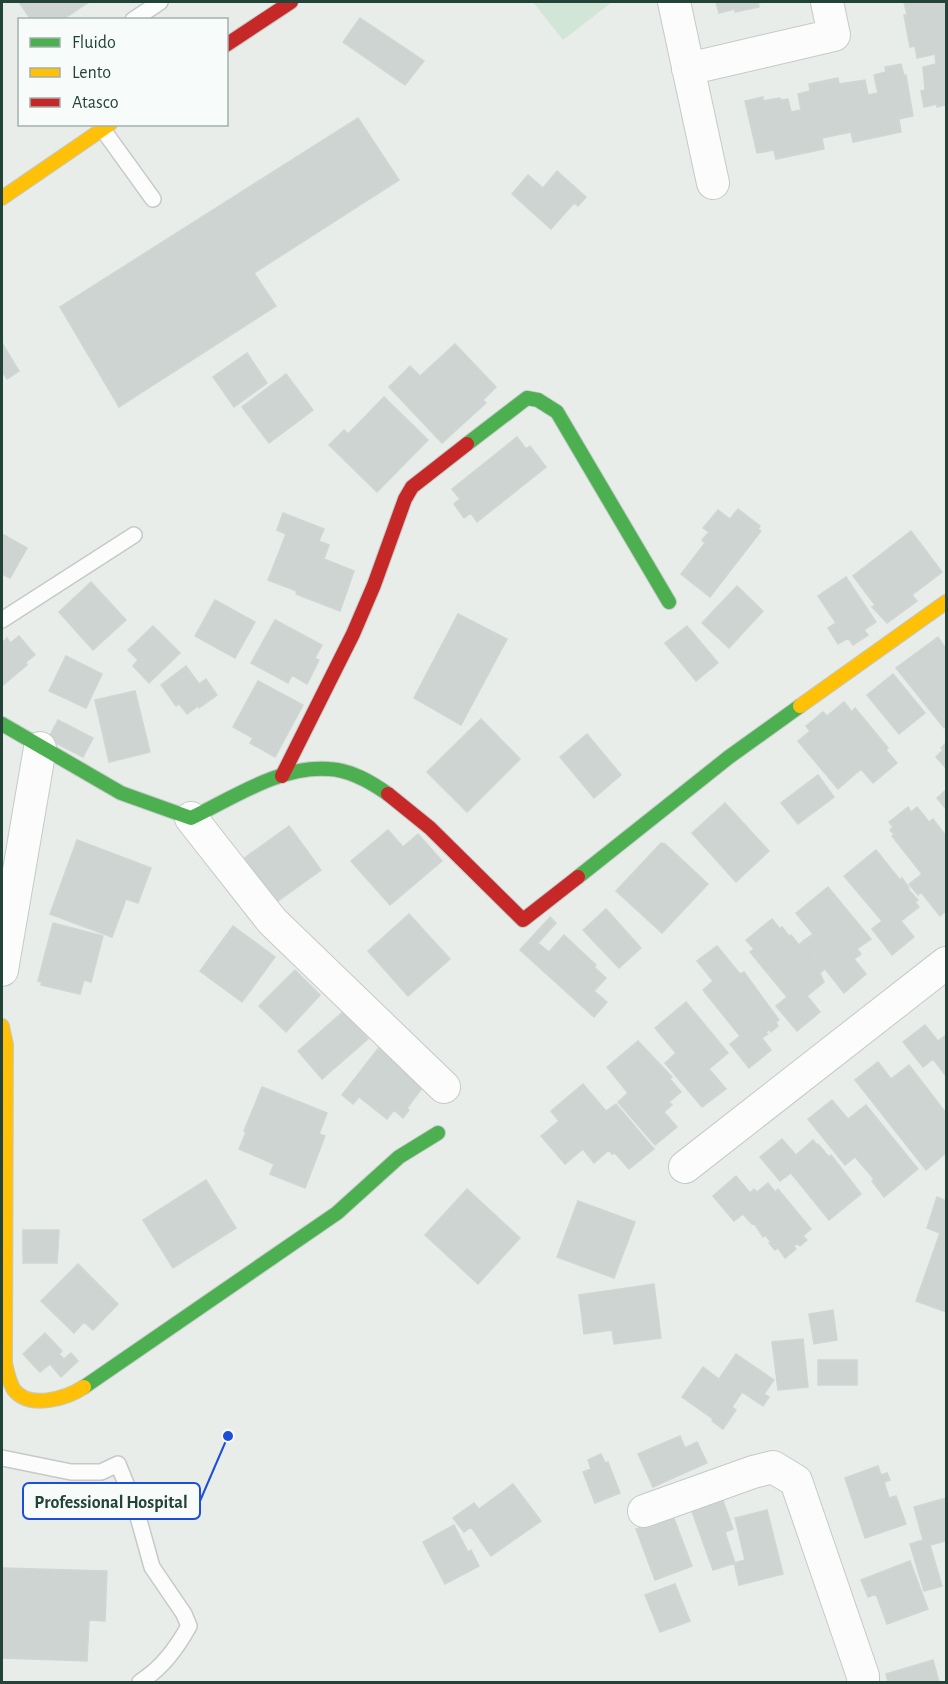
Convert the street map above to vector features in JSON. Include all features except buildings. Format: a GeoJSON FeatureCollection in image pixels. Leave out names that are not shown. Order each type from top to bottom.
{"type":"FeatureCollection","features":[{"type":"Feature","properties":{"kind":"street"},"geometry":{"type":"LineString","coordinates":[[228,44],[291,2]]}},
{"type":"Feature","properties":{"kind":"street"},"geometry":{"type":"LineString","coordinates":[[674,2],[713,183]]}},
{"type":"Feature","properties":{"kind":"street"},"geometry":{"type":"LineString","coordinates":[[688,69],[834,35],[827,2]]}},
{"type":"Feature","properties":{"kind":"street"},"geometry":{"type":"LineString","coordinates":[[2,198],[104,126]]}},
{"type":"Feature","properties":{"kind":"street"},"geometry":{"type":"LineString","coordinates":[[282,776],[347,647],[375,583],[402,503],[412,488],[527,398],[538,400],[557,412],[669,602]]}},
{"type":"Feature","properties":{"kind":"street"},"geometry":{"type":"LineString","coordinates":[[191,818],[282,776],[311,769],[352,773],[383,790],[424,823],[523,920],[729,757],[946,602]]}},
{"type":"Feature","properties":{"kind":"street"},"geometry":{"type":"LineString","coordinates":[[2,724],[121,793],[191,818],[272,921],[444,1087]]}},
{"type":"Feature","properties":{"kind":"street"},"geometry":{"type":"LineString","coordinates":[[2,970],[40,748]]}},
{"type":"Feature","properties":{"kind":"street"},"geometry":{"type":"LineString","coordinates":[[685,1167],[946,963]]}},
{"type":"Feature","properties":{"kind":"street"},"geometry":{"type":"LineString","coordinates":[[2,1026],[6,1045],[5,1363],[7,1377],[12,1387],[20,1397],[29,1400],[50,1400],[73,1394],[337,1213],[399,1157],[438,1133]]}},
{"type":"Feature","properties":{"kind":"street"},"geometry":{"type":"LineString","coordinates":[[644,1510],[773,1467],[796,1481],[863,1683]]}},
{"type":"Feature","properties":{"kind":"lane"},"geometry":{"type":"LineString","coordinates":[[136,18],[160,2]]}},
{"type":"Feature","properties":{"kind":"lane"},"geometry":{"type":"LineString","coordinates":[[104,126],[153,199]]}},
{"type":"Feature","properties":{"kind":"lane"},"geometry":{"type":"LineString","coordinates":[[2,620],[134,535]]}},
{"type":"Feature","properties":{"kind":"lane"},"geometry":{"type":"LineString","coordinates":[[2,1458],[71,1472],[101,1472],[118,1464],[135,1506],[152,1567],[184,1614],[189,1626],[178,1646],[154,1673],[140,1683]]}},
{"type":"Feature","properties":{"kind":"green space"},"geometry":{"type":"Polygon","coordinates":[[[533,2],[612,2],[563,40],[533,2]]]}},
{"type":"Feature","properties":{"kind":"traffic: fast"},"geometry":{"type":"LineString","coordinates":[[467,444],[527,398],[538,400],[557,412],[669,602]]}},
{"type":"Feature","properties":{"kind":"traffic: fast"},"geometry":{"type":"LineString","coordinates":[[578,877],[729,757],[800,706]]}},
{"type":"Feature","properties":{"kind":"traffic: fast"},"geometry":{"type":"LineString","coordinates":[[2,724],[121,793],[191,818],[275,777],[311,769],[329,769],[353,774],[388,794]]}},
{"type":"Feature","properties":{"kind":"traffic: fast"},"geometry":{"type":"LineString","coordinates":[[84,1387],[337,1213],[399,1157],[438,1133]]}},
{"type":"Feature","properties":{"kind":"traffic: slow"},"geometry":{"type":"LineString","coordinates":[[2,198],[107,126]]}},
{"type":"Feature","properties":{"kind":"traffic: slow"},"geometry":{"type":"LineString","coordinates":[[800,706],[946,602]]}},
{"type":"Feature","properties":{"kind":"traffic: slow"},"geometry":{"type":"LineString","coordinates":[[2,1026],[6,1045],[5,1363],[14,1390],[29,1400],[59,1398],[84,1387]]}},
{"type":"Feature","properties":{"kind":"traffic: jam"},"geometry":{"type":"LineString","coordinates":[[228,44],[291,2]]}},
{"type":"Feature","properties":{"kind":"traffic: jam"},"geometry":{"type":"LineString","coordinates":[[282,776],[353,634],[374,585],[405,499],[412,487],[467,444]]}},
{"type":"Feature","properties":{"kind":"traffic: jam"},"geometry":{"type":"LineString","coordinates":[[388,794],[430,828],[523,920],[578,877]]}},
{"type":"Feature","properties":{"kind":"place","name":"Professional Hospital"},"geometry":{"type":"Point","coordinates":[228,1436]}}]}
